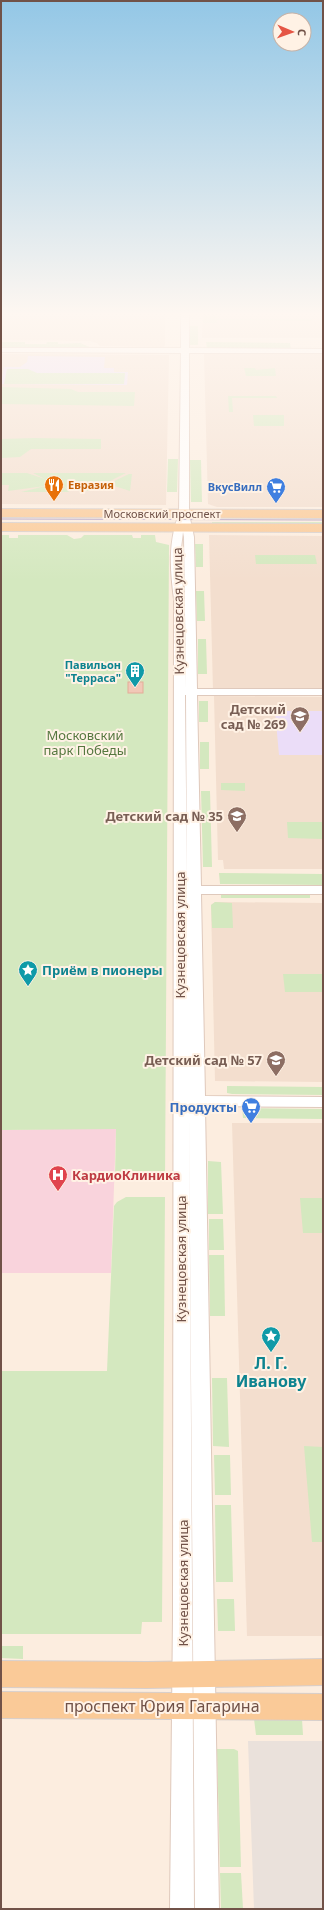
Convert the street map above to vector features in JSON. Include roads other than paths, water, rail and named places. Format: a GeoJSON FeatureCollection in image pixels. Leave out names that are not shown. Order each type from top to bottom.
{"type":"FeatureCollection","features":[{"type":"Feature","properties":{"kind":"main road","name":"Московский проспект"},"geometry":{"type":"LineString","coordinates":[[1,513],[323,514]]}},
{"type":"Feature","properties":{"kind":"main road","name":"Московский проспект"},"geometry":{"type":"LineString","coordinates":[[1,527],[323,528]]}},
{"type":"Feature","properties":{"kind":"main road"},"geometry":{"type":"LineString","coordinates":[[1,1674],[323,1672]]}},
{"type":"Feature","properties":{"kind":"main road","name":"проспект Юрия Гагарина"},"geometry":{"type":"LineString","coordinates":[[1,1705],[323,1707]]}},
{"type":"Feature","properties":{"kind":"street","name":"Кузнецовская улица"},"geometry":{"type":"LineString","coordinates":[[182,1909],[194,1674],[183,528],[184,402]]}},
{"type":"Feature","properties":{"kind":"street"},"geometry":{"type":"LineString","coordinates":[[185,692],[323,692]]}},
{"type":"Feature","properties":{"kind":"street"},"geometry":{"type":"LineString","coordinates":[[187,890],[323,890]]}},
{"type":"Feature","properties":{"kind":"street"},"geometry":{"type":"LineString","coordinates":[[189,1101],[323,1102]]}},
{"type":"Feature","properties":{"kind":"street","name":"Кузнецовская улица"},"geometry":{"type":"LineString","coordinates":[[193,1706],[207,1909]]}},
{"type":"Feature","properties":{"kind":"tram line"},"geometry":{"type":"LineString","coordinates":[[1,519],[323,520]]}},
{"type":"Feature","properties":{"kind":"place","name":"Евразия"},"geometry":{"type":"Point","coordinates":[54,502]}},
{"type":"Feature","properties":{"kind":"place","name":"ВкусВилл"},"geometry":{"type":"Point","coordinates":[276,504]}},
{"type":"Feature","properties":{"kind":"place","name":"Павильон \"Терраса\""},"geometry":{"type":"Point","coordinates":[135,688]}},
{"type":"Feature","properties":{"kind":"place","name":"Детский сад № 269"},"geometry":{"type":"Point","coordinates":[300,733]}},
{"type":"Feature","properties":{"kind":"place","name":"Детский сад № 35"},"geometry":{"type":"Point","coordinates":[237,833]}},
{"type":"Feature","properties":{"kind":"place","name":"Приём в пионеры"},"geometry":{"type":"Point","coordinates":[28,987]}},
{"type":"Feature","properties":{"kind":"place","name":"Детский сад № 57"},"geometry":{"type":"Point","coordinates":[276,1077]}},
{"type":"Feature","properties":{"kind":"place","name":"Продукты"},"geometry":{"type":"Point","coordinates":[251,1124]}},
{"type":"Feature","properties":{"kind":"place","name":"КардиоКлиника"},"geometry":{"type":"Point","coordinates":[58,1192]}},
{"type":"Feature","properties":{"kind":"place","name":"Л. Г. Иванову"},"geometry":{"type":"Point","coordinates":[271,1353]}},
{"type":"Feature","properties":{"kind":"park label","name":"Московский парк Победы"},"geometry":{"type":"Point","coordinates":[85,742]}}]}
